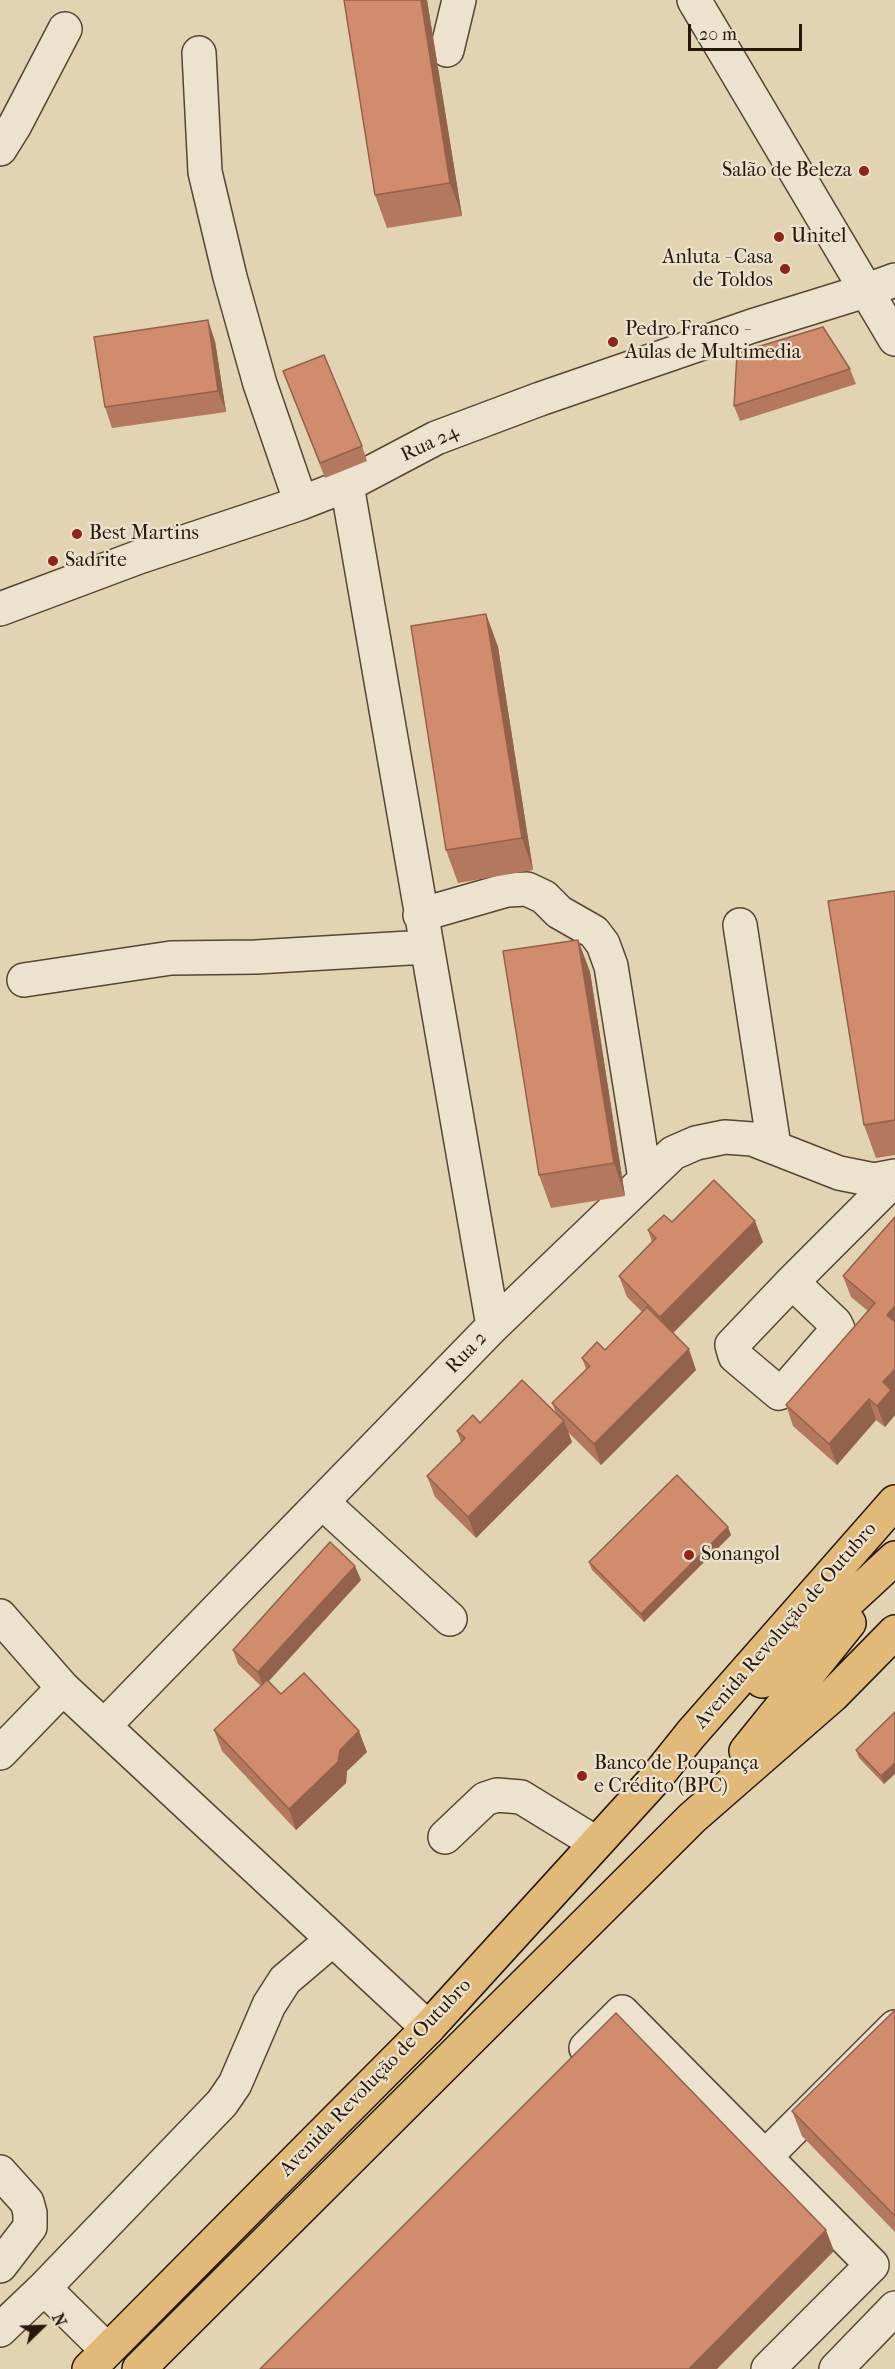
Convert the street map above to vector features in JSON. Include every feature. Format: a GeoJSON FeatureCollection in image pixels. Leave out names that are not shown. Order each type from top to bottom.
{"type":"FeatureCollection","features":[{"type":"Feature","properties":{"kind":"main road","name":"Avenida Revolução de Outubro"},"geometry":{"type":"LineString","coordinates":[[98,2359],[428,2028],[655,1779],[699,1725],[895,1502]]}},
{"type":"Feature","properties":{"kind":"main road","name":"Avenida Revolução de Outubro"},"geometry":{"type":"LineString","coordinates":[[655,1779],[895,1558]]}},
{"type":"Feature","properties":{"kind":"main road","name":"Avenida Revolução de Outubro"},"geometry":{"type":"LineString","coordinates":[[692,1818],[895,1566]]}},
{"type":"Feature","properties":{"kind":"main road","name":"Avenida Revolução de Outubro"},"geometry":{"type":"LineString","coordinates":[[138,2369],[692,1818],[833,1695],[895,1632]]}},
{"type":"Feature","properties":{"kind":"street"},"geometry":{"type":"LineString","coordinates":[[447,51],[459,0]]}},
{"type":"Feature","properties":{"kind":"street"},"geometry":{"type":"LineString","coordinates":[[694,0],[895,339]]}},
{"type":"Feature","properties":{"kind":"street"},"geometry":{"type":"LineString","coordinates":[[0,149],[65,29]]}},
{"type":"Feature","properties":{"kind":"street"},"geometry":{"type":"LineString","coordinates":[[199,53],[205,172],[230,277],[260,384],[301,503]]}},
{"type":"Feature","properties":{"kind":"street","name":"Rua 24"},"geometry":{"type":"LineString","coordinates":[[0,609],[139,556],[301,503],[347,485],[436,438],[741,330],[895,280]]}},
{"type":"Feature","properties":{"kind":"street"},"geometry":{"type":"LineString","coordinates":[[347,485],[493,1326]]}},
{"type":"Feature","properties":{"kind":"street"},"geometry":{"type":"LineString","coordinates":[[420,915],[507,890],[527,890],[544,897],[559,912],[594,932],[603,944],[611,966],[645,1179]]}},
{"type":"Feature","properties":{"kind":"street"},"geometry":{"type":"LineString","coordinates":[[740,925],[774,1146]]}},
{"type":"Feature","properties":{"kind":"street"},"geometry":{"type":"LineString","coordinates":[[24,980],[171,958],[256,957],[426,947]]}},
{"type":"Feature","properties":{"kind":"street","name":"Rua 2"},"geometry":{"type":"LineString","coordinates":[[105,1725],[493,1326],[673,1153],[696,1143],[724,1137],[752,1139],[839,1173],[874,1180],[895,1177]]}},
{"type":"Feature","properties":{"kind":"street"},"geometry":{"type":"LineString","coordinates":[[792,1282],[895,1177]]}},
{"type":"Feature","properties":{"kind":"street"},"geometry":{"type":"LineString","coordinates":[[322,1502],[450,1619]]}},
{"type":"Feature","properties":{"kind":"street"},"geometry":{"type":"LineString","coordinates":[[0,1616],[63,1688],[428,2028]]}},
{"type":"Feature","properties":{"kind":"street"},"geometry":{"type":"LineString","coordinates":[[0,1753],[63,1688]]}},
{"type":"Feature","properties":{"kind":"street"},"geometry":{"type":"LineString","coordinates":[[445,1837],[485,1799],[497,1796],[521,1797],[596,1843]]}},
{"type":"Feature","properties":{"kind":"street"},"geometry":{"type":"LineString","coordinates":[[5,2314],[44,2288],[222,2103],[235,2084],[269,2006],[285,1980],[332,1940]]}},
{"type":"Feature","properties":{"kind":"street"},"geometry":{"type":"LineString","coordinates":[[564,2070],[622,2012],[872,2265],[768,2369]]}},
{"type":"Feature","properties":{"kind":"street"},"geometry":{"type":"LineString","coordinates":[[765,2157],[895,2027]]}},
{"type":"Feature","properties":{"kind":"street"},"geometry":{"type":"LineString","coordinates":[[0,2172],[27,2202],[30,2213],[30,2227],[0,2266]]}},
{"type":"Feature","properties":{"kind":"street"},"geometry":{"type":"LineString","coordinates":[[44,2288],[98,2359]]}},
{"type":"Feature","properties":{"kind":"street"},"geometry":{"type":"LineString","coordinates":[[837,2369],[895,2308]]}},
{"type":"Feature","properties":{"kind":"building"},"geometry":{"type":"Polygon","coordinates":[[[344,0],[421,0],[450,183],[375,195],[344,0]]]}},
{"type":"Feature","properties":{"kind":"building"},"geometry":{"type":"Polygon","coordinates":[[[208,320],[218,391],[105,407],[94,337],[208,320]]]}},
{"type":"Feature","properties":{"kind":"building"},"geometry":{"type":"Polygon","coordinates":[[[823,327],[850,369],[734,406],[737,353],[823,327]]]}},
{"type":"Feature","properties":{"kind":"building"},"geometry":{"type":"Polygon","coordinates":[[[324,355],[362,446],[320,463],[283,371],[324,355]]]}},
{"type":"Feature","properties":{"kind":"building"},"geometry":{"type":"Polygon","coordinates":[[[486,614],[522,838],[446,850],[411,626],[486,614]]]}},
{"type":"Feature","properties":{"kind":"building"},"geometry":{"type":"Polygon","coordinates":[[[895,891],[895,1120],[864,1125],[828,901],[895,891]]]}},
{"type":"Feature","properties":{"kind":"building"},"geometry":{"type":"Polygon","coordinates":[[[578,940],[614,1163],[539,1175],[503,951],[578,940]]]}},
{"type":"Feature","properties":{"kind":"building"},"geometry":{"type":"Polygon","coordinates":[[[714,1180],[755,1221],[660,1317],[619,1276],[656,1238],[648,1230],[664,1215],[672,1222],[714,1180]]]}},
{"type":"Feature","properties":{"kind":"building"},"geometry":{"type":"Polygon","coordinates":[[[895,1217],[895,1306],[887,1315],[895,1322],[895,1369],[883,1382],[891,1390],[877,1406],[869,1399],[829,1444],[786,1405],[875,1303],[843,1276],[895,1217]]]}},
{"type":"Feature","properties":{"kind":"building"},"geometry":{"type":"Polygon","coordinates":[[[647,1307],[689,1349],[594,1444],[552,1403],[590,1366],[582,1358],[597,1342],[605,1350],[647,1307]]]}},
{"type":"Feature","properties":{"kind":"building"},"geometry":{"type":"Polygon","coordinates":[[[522,1380],[564,1421],[468,1517],[427,1476],[465,1438],[457,1431],[473,1415],[480,1423],[522,1380]]]}},
{"type":"Feature","properties":{"kind":"building"},"geometry":{"type":"Polygon","coordinates":[[[677,1475],[728,1527],[641,1614],[589,1562],[677,1475]]]}},
{"type":"Feature","properties":{"kind":"building"},"geometry":{"type":"Polygon","coordinates":[[[330,1542],[355,1566],[258,1672],[233,1650],[330,1542]]]}},
{"type":"Feature","properties":{"kind":"building"},"geometry":{"type":"Polygon","coordinates":[[[304,1673],[359,1731],[340,1750],[338,1762],[289,1809],[214,1730],[267,1680],[281,1694],[304,1673]]]}},
{"type":"Feature","properties":{"kind":"building"},"geometry":{"type":"Polygon","coordinates":[[[895,1712],[895,1763],[881,1776],[856,1750],[895,1712]]]}},
{"type":"Feature","properties":{"kind":"building"},"geometry":{"type":"Polygon","coordinates":[[[895,2010],[895,2216],[792,2111],[895,2010]]]}},
{"type":"Feature","properties":{"kind":"building"},"geometry":{"type":"Polygon","coordinates":[[[616,2013],[826,2230],[689,2369],[260,2369],[616,2013]]]}},
{"type":"Feature","properties":{"kind":"place","name":"Salão de Beleza"},"geometry":{"type":"Point","coordinates":[864,171]}},
{"type":"Feature","properties":{"kind":"place","name":"Unitel"},"geometry":{"type":"Point","coordinates":[779,237]}},
{"type":"Feature","properties":{"kind":"place","name":"Anluta - Casa de Toldos"},"geometry":{"type":"Point","coordinates":[785,269]}},
{"type":"Feature","properties":{"kind":"place","name":"Pedro Franco - Aulas de Multimedia"},"geometry":{"type":"Point","coordinates":[613,342]}},
{"type":"Feature","properties":{"kind":"place","name":"Best Martins"},"geometry":{"type":"Point","coordinates":[77,534]}},
{"type":"Feature","properties":{"kind":"place","name":"Sadrite"},"geometry":{"type":"Point","coordinates":[53,561]}},
{"type":"Feature","properties":{"kind":"place","name":"Sonangol"},"geometry":{"type":"Point","coordinates":[689,1555]}},
{"type":"Feature","properties":{"kind":"place","name":"Banco de Poupança e Crédito (BPC)"},"geometry":{"type":"Point","coordinates":[582,1776]}}]}
